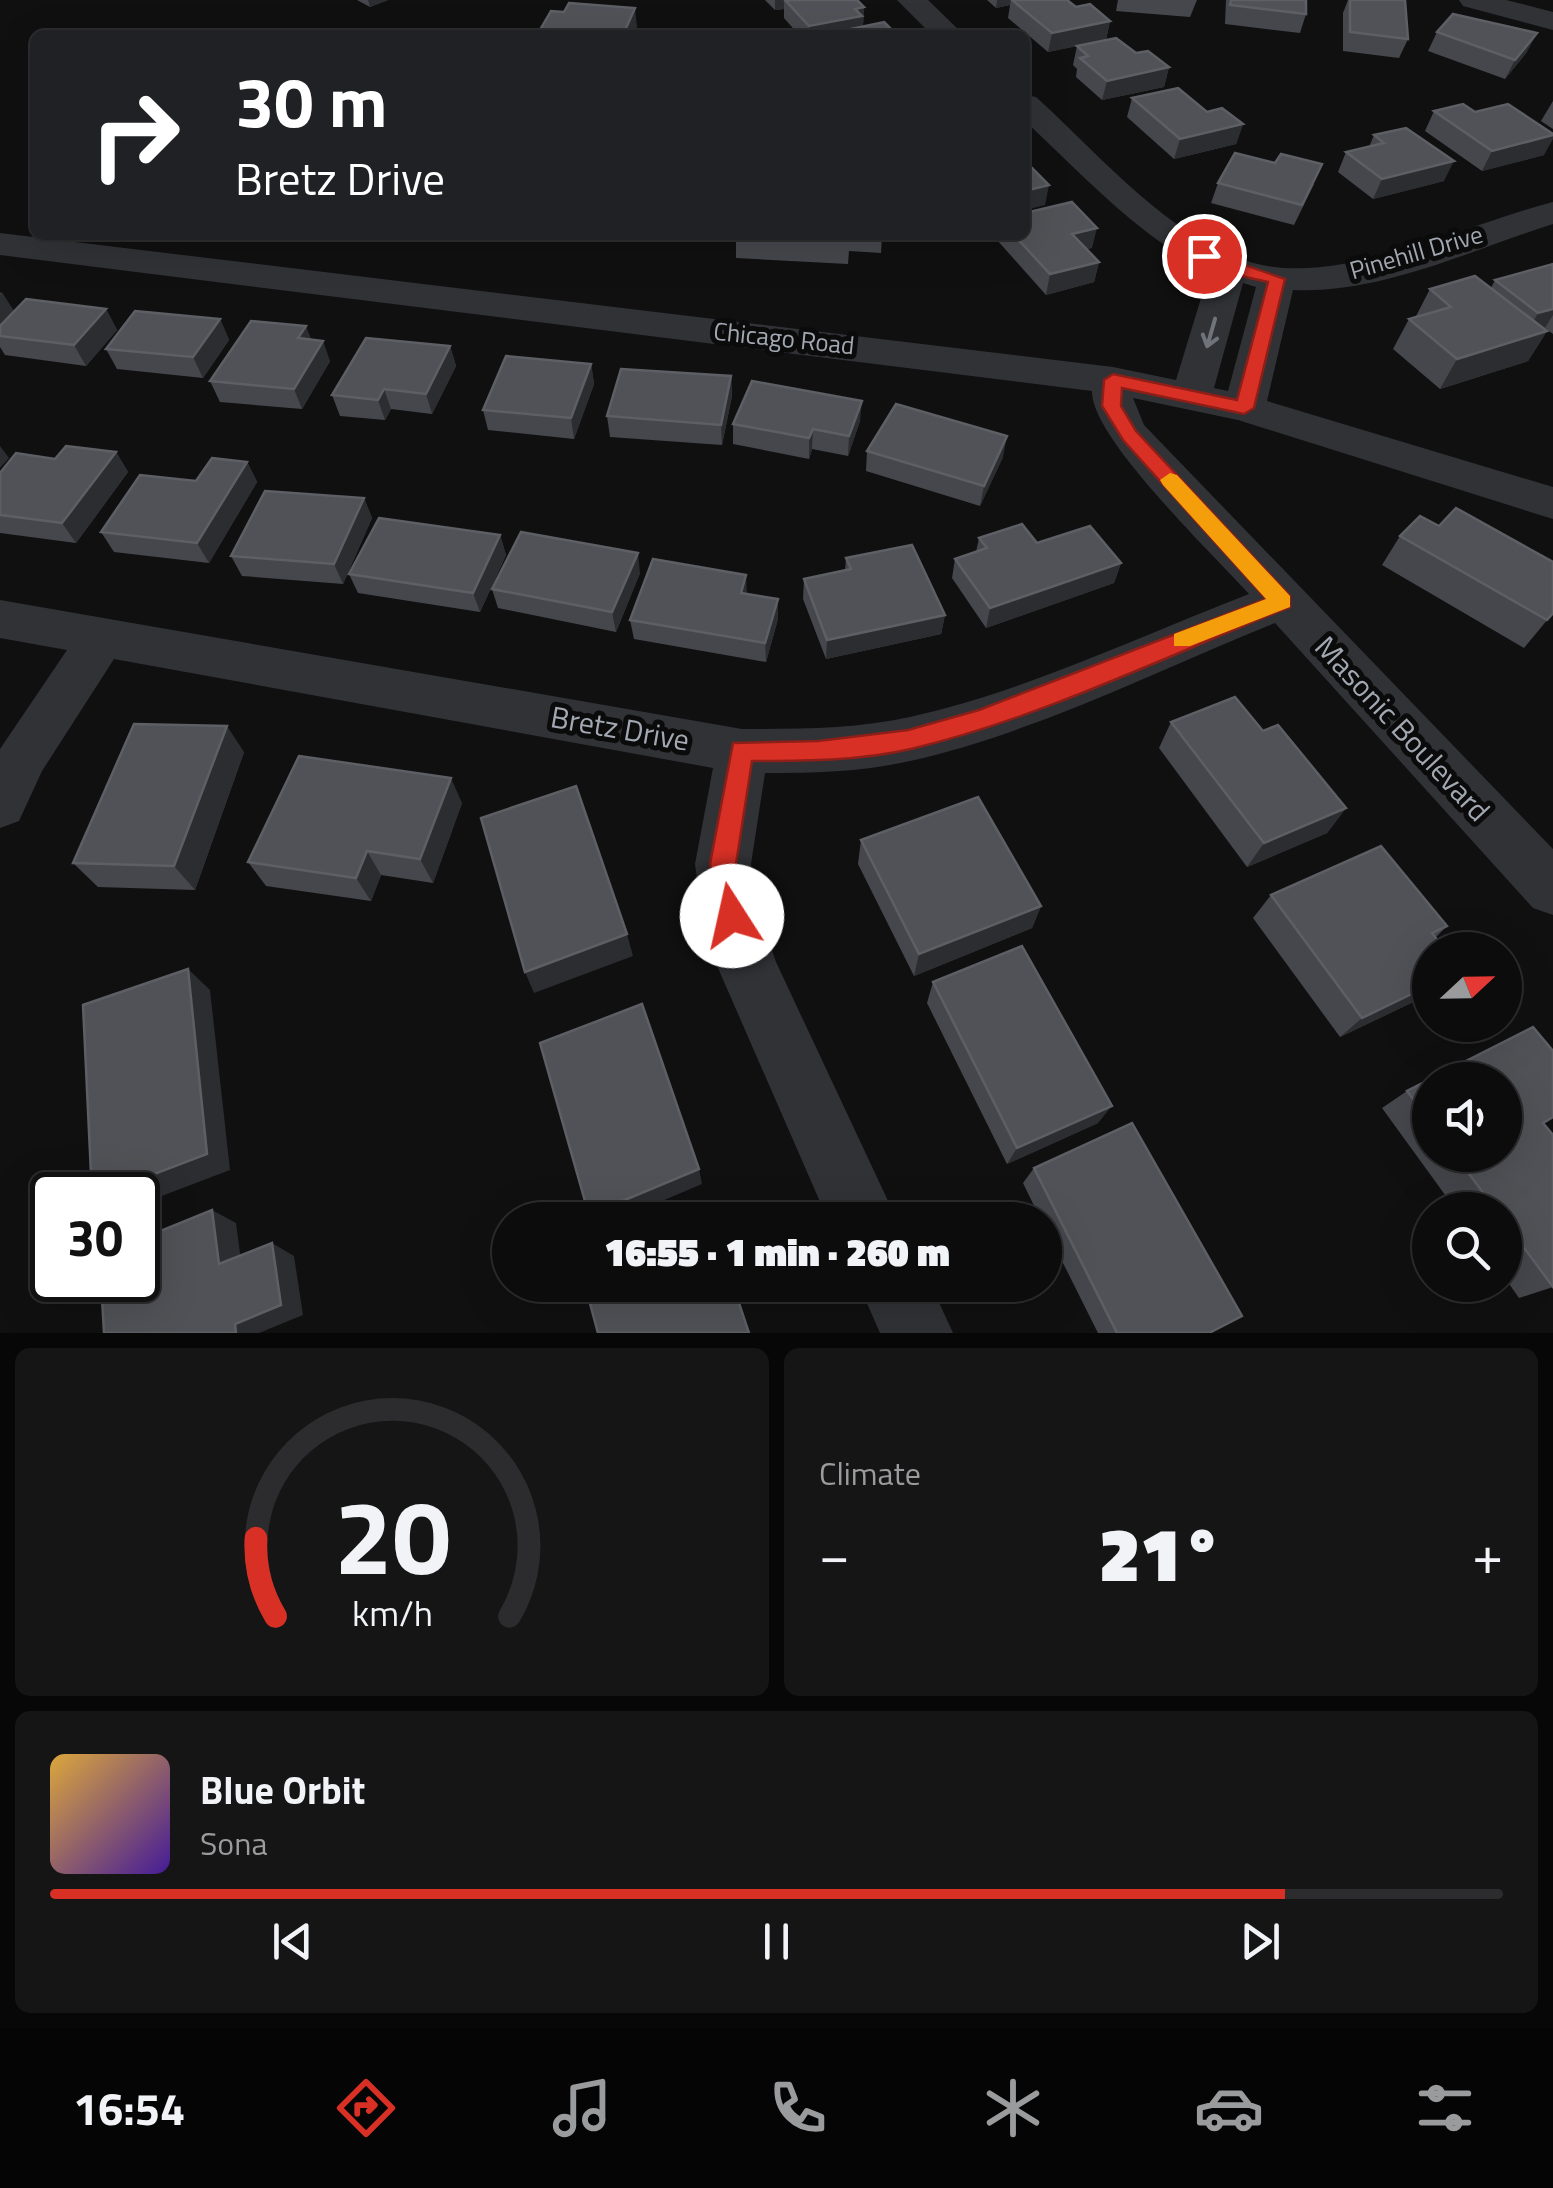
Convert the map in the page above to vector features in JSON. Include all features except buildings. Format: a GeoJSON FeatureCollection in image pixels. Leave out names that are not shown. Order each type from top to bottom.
{"type":"FeatureCollection","features":[{"type":"Feature","properties":{"kind":"street"},"geometry":{"type":"LineString","coordinates":[[911,0],[944,30]]}},
{"type":"Feature","properties":{"kind":"street"},"geometry":{"type":"LineString","coordinates":[[1473,0],[1553,21]]}},
{"type":"Feature","properties":{"kind":"street","name":"Pinehill Drive"},"geometry":{"type":"LineString","coordinates":[[1030,108],[1164,228],[1229,268],[1277,279],[1354,272],[1553,213]]}},
{"type":"Feature","properties":{"kind":"street","name":"Chicago Road"},"geometry":{"type":"LineString","coordinates":[[0,244],[1113,380],[1244,408],[1553,503]]}},
{"type":"Feature","properties":{"kind":"street"},"geometry":{"type":"LineString","coordinates":[[1191,396],[1229,268]]}},
{"type":"Feature","properties":{"kind":"street"},"geometry":{"type":"LineString","coordinates":[[1244,408],[1277,279]]}},
{"type":"Feature","properties":{"kind":"street","name":"Masonic Boulevard"},"geometry":{"type":"LineString","coordinates":[[1113,380],[1112,406],[1130,435],[1553,889]]}},
{"type":"Feature","properties":{"kind":"street","name":"Bretz Drive"},"geometry":{"type":"LineString","coordinates":[[0,619],[742,750],[818,751],[927,734],[982,719],[1282,602]]}},
{"type":"Feature","properties":{"kind":"street"},"geometry":{"type":"LineString","coordinates":[[0,804],[22,758],[102,637]]}},
{"type":"Feature","properties":{"kind":"street"},"geometry":{"type":"LineString","coordinates":[[742,750],[723,864],[732,916],[748,968],[855,1202]]}},
{"type":"Feature","properties":{"kind":"street"},"geometry":{"type":"LineString","coordinates":[[902,1302],[917,1333]]}},
{"type":"Feature","properties":{"kind":"slow traffic"},"geometry":{"type":"LineString","coordinates":[[1170,480],[1282,602],[1182,640]]}},
{"type":"Feature","properties":{"kind":"route"},"geometry":{"type":"LineString","coordinates":[[732,916],[723,864],[742,750],[818,751],[908,740],[982,719],[1282,602],[1130,435],[1112,406],[1113,380],[1244,408],[1277,279],[1229,268],[1204,256]]}}]}
